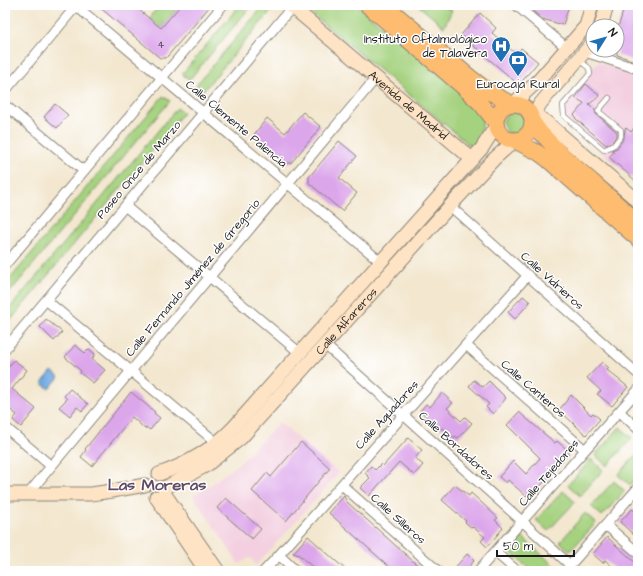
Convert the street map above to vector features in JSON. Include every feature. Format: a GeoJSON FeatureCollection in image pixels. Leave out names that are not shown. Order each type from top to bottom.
{"type":"FeatureCollection","features":[{"type":"Feature","properties":{"kind":"main road"},"geometry":{"type":"LineString","coordinates":[[367,5],[468,91],[481,104],[496,125]]}},
{"type":"Feature","properties":{"kind":"main road"},"geometry":{"type":"LineString","coordinates":[[386,5],[470,77],[491,93],[525,112],[540,132],[557,150],[638,222]]}},
{"type":"Feature","properties":{"kind":"main road"},"geometry":{"type":"LineString","coordinates":[[525,112],[505,106],[496,116],[498,132],[509,140],[515,141],[537,152],[548,160],[638,239]]}},
{"type":"Feature","properties":{"kind":"main road"},"geometry":{"type":"LineString","coordinates":[[515,141],[521,140],[531,130],[525,112]]}},
{"type":"Feature","properties":{"kind":"street"},"geometry":{"type":"LineString","coordinates":[[5,91],[76,5]]}},
{"type":"Feature","properties":{"kind":"street","name":"Calle Clemente Palencia"},"geometry":{"type":"LineString","coordinates":[[76,5],[381,262]]}},
{"type":"Feature","properties":{"kind":"street"},"geometry":{"type":"LineString","coordinates":[[5,265],[223,5]]}},
{"type":"Feature","properties":{"kind":"street"},"geometry":{"type":"LineString","coordinates":[[516,5],[527,9],[567,48]]}},
{"type":"Feature","properties":{"kind":"street"},"geometry":{"type":"LineString","coordinates":[[525,112],[539,80],[586,26],[592,5]]}},
{"type":"Feature","properties":{"kind":"street"},"geometry":{"type":"LineString","coordinates":[[603,18],[607,5]]}},
{"type":"Feature","properties":{"kind":"street","name":"Avenida de Madrid"},"geometry":{"type":"LineString","coordinates":[[291,6],[472,159]]}},
{"type":"Feature","properties":{"kind":"street","name":"Paseo Once de Marzo"},"geometry":{"type":"LineString","coordinates":[[5,349],[291,6]]}},
{"type":"Feature","properties":{"kind":"street"},"geometry":{"type":"LineString","coordinates":[[525,112],[545,98],[585,52]]}},
{"type":"Feature","properties":{"kind":"street"},"geometry":{"type":"LineString","coordinates":[[606,58],[638,69]]}},
{"type":"Feature","properties":{"kind":"street","name":"Calle Fernando Jiménez de Gregorio"},"geometry":{"type":"LineString","coordinates":[[28,494],[376,78]]}},
{"type":"Feature","properties":{"kind":"street"},"geometry":{"type":"LineString","coordinates":[[5,105],[84,171]]}},
{"type":"Feature","properties":{"kind":"street"},"geometry":{"type":"LineString","coordinates":[[525,112],[638,201]]}},
{"type":"Feature","properties":{"kind":"street","name":"Calle Alfareros"},"geometry":{"type":"LineString","coordinates":[[159,474],[194,459],[217,443],[234,427],[482,148],[496,125]]}},
{"type":"Feature","properties":{"kind":"street","name":"Calle Alfareros"},"geometry":{"type":"LineString","coordinates":[[163,492],[200,469],[232,446],[250,428],[450,206],[494,159],[515,141]]}},
{"type":"Feature","properties":{"kind":"street"},"geometry":{"type":"LineString","coordinates":[[125,206],[300,353]]}},
{"type":"Feature","properties":{"kind":"street","name":"Calle Vidrieros"},"geometry":{"type":"LineString","coordinates":[[450,206],[638,374]]}},
{"type":"Feature","properties":{"kind":"street","name":"Calle Aguadores"},"geometry":{"type":"LineString","coordinates":[[264,571],[528,275]]}},
{"type":"Feature","properties":{"kind":"street"},"geometry":{"type":"LineString","coordinates":[[46,300],[217,443]]}},
{"type":"Feature","properties":{"kind":"street","name":"Calle Bordadores"},"geometry":{"type":"LineString","coordinates":[[325,345],[522,521],[568,568]]}},
{"type":"Feature","properties":{"kind":"street","name":"Calle Canteros"},"geometry":{"type":"LineString","coordinates":[[466,345],[585,450]]}},
{"type":"Feature","properties":{"kind":"street","name":"Calle Tejedores"},"geometry":{"type":"LineString","coordinates":[[478,571],[638,390]]}},
{"type":"Feature","properties":{"kind":"street"},"geometry":{"type":"LineString","coordinates":[[620,412],[638,428]]}},
{"type":"Feature","properties":{"kind":"street"},"geometry":{"type":"LineString","coordinates":[[5,427],[51,466]]}},
{"type":"Feature","properties":{"kind":"street"},"geometry":{"type":"LineString","coordinates":[[163,492],[148,493],[145,485],[147,478],[159,474],[165,478],[163,492],[206,571]]}},
{"type":"Feature","properties":{"kind":"street"},"geometry":{"type":"LineString","coordinates":[[5,494],[92,494],[145,485]]}},
{"type":"Feature","properties":{"kind":"street","name":"Calle Silleros"},"geometry":{"type":"LineString","coordinates":[[342,485],[438,571]]}},
{"type":"Feature","properties":{"kind":"street"},"geometry":{"type":"LineString","coordinates":[[568,568],[638,488]]}},
{"type":"Feature","properties":{"kind":"street"},"geometry":{"type":"LineString","coordinates":[[163,492],[218,571]]}},
{"type":"Feature","properties":{"kind":"street"},"geometry":{"type":"LineString","coordinates":[[606,525],[638,553]]}},
{"type":"Feature","properties":{"kind":"street"},"geometry":{"type":"LineString","coordinates":[[495,552],[517,571]]}},
{"type":"Feature","properties":{"kind":"street"},"geometry":{"type":"LineString","coordinates":[[279,555],[296,571]]}},
{"type":"Feature","properties":{"kind":"lane"},"geometry":{"type":"LineString","coordinates":[[587,58],[590,74],[563,105],[564,116],[604,150],[614,145],[621,136],[621,130],[598,111],[609,98]]}},
{"type":"Feature","properties":{"kind":"shaded area"},"geometry":{"type":"Polygon","coordinates":[[[598,62],[638,75],[638,183],[563,118],[561,104],[598,62]]]}},
{"type":"Feature","properties":{"kind":"shaded area"},"geometry":{"type":"Polygon","coordinates":[[[279,422],[339,473],[256,565],[250,557],[239,564],[193,496],[242,461],[279,422]]]}},
{"type":"Feature","properties":{"kind":"green space"},"geometry":{"type":"Polygon","coordinates":[[[154,5],[190,5],[203,15],[197,22],[179,7],[161,28],[149,19],[157,8],[154,5]]]}},
{"type":"Feature","properties":{"kind":"green space"},"geometry":{"type":"Polygon","coordinates":[[[240,5],[252,5],[189,80],[182,74],[240,5]]]}},
{"type":"Feature","properties":{"kind":"green space"},"geometry":{"type":"Polygon","coordinates":[[[264,5],[271,11],[203,91],[196,85],[264,5]]]}},
{"type":"Feature","properties":{"kind":"green space"},"geometry":{"type":"Polygon","coordinates":[[[301,5],[357,5],[472,102],[477,108],[482,119],[482,130],[472,147],[301,5]]]}},
{"type":"Feature","properties":{"kind":"green space"},"geometry":{"type":"Polygon","coordinates":[[[418,5],[438,5],[452,10],[444,27],[418,5]]]}},
{"type":"Feature","properties":{"kind":"green space"},"geometry":{"type":"Polygon","coordinates":[[[163,96],[170,101],[5,298],[5,285],[163,96]]]}},
{"type":"Feature","properties":{"kind":"green space"},"geometry":{"type":"Polygon","coordinates":[[[177,108],[183,113],[5,327],[5,314],[177,108]]]}},
{"type":"Feature","properties":{"kind":"green space"},"geometry":{"type":"Polygon","coordinates":[[[514,112],[522,115],[525,123],[522,131],[514,134],[506,131],[503,123],[506,115],[514,112]]]}},
{"type":"Feature","properties":{"kind":"green space"},"geometry":{"type":"Polygon","coordinates":[[[620,427],[632,438],[607,466],[595,455],[620,427]]]}},
{"type":"Feature","properties":{"kind":"green space"},"geometry":{"type":"Polygon","coordinates":[[[638,453],[638,476],[630,485],[618,475],[638,453]]]}},
{"type":"Feature","properties":{"kind":"green space"},"geometry":{"type":"Polygon","coordinates":[[[591,459],[603,470],[580,496],[568,485],[591,459]]]}},
{"type":"Feature","properties":{"kind":"green space"},"geometry":{"type":"Polygon","coordinates":[[[614,481],[625,491],[602,516],[591,506],[614,481]]]}},
{"type":"Feature","properties":{"kind":"green space"},"geometry":{"type":"Polygon","coordinates":[[[563,491],[575,502],[548,531],[536,520],[563,491]]]}},
{"type":"Feature","properties":{"kind":"green space"},"geometry":{"type":"Polygon","coordinates":[[[585,513],[596,523],[570,551],[560,542],[585,513]]]}},
{"type":"Feature","properties":{"kind":"green space"},"geometry":{"type":"Polygon","coordinates":[[[522,537],[556,567],[552,571],[531,571],[509,551],[522,537]]]}},
{"type":"Feature","properties":{"kind":"water"},"geometry":{"type":"Polygon","coordinates":[[[52,371],[59,377],[49,389],[42,383],[52,371]]]}},
{"type":"Feature","properties":{"kind":"building"},"geometry":{"type":"Polygon","coordinates":[[[97,5],[133,5],[161,28],[181,5],[211,5],[166,58],[160,58],[97,5]]]}},
{"type":"Feature","properties":{"kind":"building"},"geometry":{"type":"Polygon","coordinates":[[[534,5],[569,5],[563,25],[542,19],[533,11],[534,5]]]}},
{"type":"Feature","properties":{"kind":"building"},"geometry":{"type":"Polygon","coordinates":[[[625,5],[638,5],[638,62],[625,58],[625,18],[621,18],[625,5]]]}},
{"type":"Feature","properties":{"kind":"building"},"geometry":{"type":"Polygon","coordinates":[[[480,13],[496,28],[492,33],[516,54],[521,48],[538,62],[519,85],[461,35],[480,13]]]}},
{"type":"Feature","properties":{"kind":"building"},"geometry":{"type":"Polygon","coordinates":[[[586,84],[600,96],[589,104],[595,110],[596,114],[617,132],[617,135],[612,142],[606,145],[575,118],[576,117],[574,115],[584,103],[575,98],[586,84]]]}},
{"type":"Feature","properties":{"kind":"building"},"geometry":{"type":"Polygon","coordinates":[[[55,104],[68,115],[57,128],[44,117],[55,104]]]}},
{"type":"Feature","properties":{"kind":"building"},"geometry":{"type":"Polygon","coordinates":[[[303,112],[321,127],[291,163],[285,163],[253,136],[267,118],[285,133],[303,112]]]}},
{"type":"Feature","properties":{"kind":"building"},"geometry":{"type":"Polygon","coordinates":[[[638,123],[638,183],[609,157],[614,152],[612,150],[617,148],[624,138],[625,129],[626,128],[631,132],[638,123]]]}},
{"type":"Feature","properties":{"kind":"building"},"geometry":{"type":"Polygon","coordinates":[[[339,141],[357,156],[339,178],[357,193],[342,211],[309,183],[309,177],[339,141]]]}},
{"type":"Feature","properties":{"kind":"building"},"geometry":{"type":"Polygon","coordinates":[[[523,296],[530,302],[515,319],[508,312],[523,296]]]}},
{"type":"Feature","properties":{"kind":"building"},"geometry":{"type":"Polygon","coordinates":[[[46,319],[62,332],[54,341],[40,327],[46,319]]]}},
{"type":"Feature","properties":{"kind":"building"},"geometry":{"type":"Polygon","coordinates":[[[75,345],[85,353],[89,349],[95,354],[92,359],[105,370],[93,383],[80,373],[81,371],[65,357],[75,345]]]}},
{"type":"Feature","properties":{"kind":"building"},"geometry":{"type":"Polygon","coordinates":[[[14,360],[27,370],[12,389],[36,409],[21,427],[13,420],[17,415],[5,405],[5,371],[14,360]]]}},
{"type":"Feature","properties":{"kind":"building"},"geometry":{"type":"Polygon","coordinates":[[[602,362],[609,368],[607,370],[628,387],[612,406],[597,394],[601,391],[587,378],[602,362]]]}},
{"type":"Feature","properties":{"kind":"building"},"geometry":{"type":"Polygon","coordinates":[[[474,380],[483,387],[489,381],[506,398],[493,414],[486,407],[489,404],[469,386],[474,380]]]}},
{"type":"Feature","properties":{"kind":"building"},"geometry":{"type":"Polygon","coordinates":[[[70,389],[88,404],[82,411],[77,407],[70,416],[59,407],[67,399],[64,396],[70,389]]]}},
{"type":"Feature","properties":{"kind":"building"},"geometry":{"type":"Polygon","coordinates":[[[131,392],[160,418],[150,430],[146,427],[145,429],[132,417],[92,466],[81,457],[86,450],[85,449],[131,392]]]}},
{"type":"Feature","properties":{"kind":"building"},"geometry":{"type":"Polygon","coordinates":[[[442,393],[453,403],[447,408],[461,421],[465,417],[472,423],[458,438],[455,436],[454,438],[443,428],[441,429],[420,411],[426,404],[430,407],[442,393]]]}},
{"type":"Feature","properties":{"kind":"building"},"geometry":{"type":"Polygon","coordinates":[[[571,395],[591,415],[593,413],[600,419],[586,435],[559,410],[571,395]]]}},
{"type":"Feature","properties":{"kind":"building"},"geometry":{"type":"Polygon","coordinates":[[[519,412],[555,443],[557,441],[570,452],[537,490],[535,488],[526,496],[508,480],[506,483],[499,477],[513,461],[526,474],[540,458],[507,425],[519,412]]]}},
{"type":"Feature","properties":{"kind":"building"},"geometry":{"type":"Polygon","coordinates":[[[408,438],[422,450],[415,458],[423,465],[414,475],[399,462],[369,496],[360,488],[370,478],[365,473],[371,466],[375,470],[381,464],[383,466],[408,438]]]}},
{"type":"Feature","properties":{"kind":"building"},"geometry":{"type":"Polygon","coordinates":[[[301,442],[330,468],[286,521],[252,491],[267,473],[271,477],[301,442]]]}},
{"type":"Feature","properties":{"kind":"building"},"geometry":{"type":"Polygon","coordinates":[[[455,485],[469,496],[471,493],[498,518],[495,520],[503,528],[487,547],[481,541],[485,537],[465,522],[466,521],[442,500],[455,485]]]}},
{"type":"Feature","properties":{"kind":"building"},"geometry":{"type":"Polygon","coordinates":[[[344,496],[347,502],[424,571],[394,571],[329,513],[344,496]]]}},
{"type":"Feature","properties":{"kind":"building"},"geometry":{"type":"Polygon","coordinates":[[[226,498],[261,529],[252,539],[217,508],[226,498]]]}},
{"type":"Feature","properties":{"kind":"building"},"geometry":{"type":"Polygon","coordinates":[[[632,509],[638,514],[638,531],[634,535],[620,522],[632,509]]]}},
{"type":"Feature","properties":{"kind":"building"},"geometry":{"type":"Polygon","coordinates":[[[308,536],[347,571],[317,571],[299,555],[293,553],[308,536]]]}},
{"type":"Feature","properties":{"kind":"building"},"geometry":{"type":"Polygon","coordinates":[[[607,537],[638,565],[638,571],[617,571],[605,560],[603,563],[593,554],[607,537]]]}},
{"type":"Feature","properties":{"kind":"building"},"geometry":{"type":"Polygon","coordinates":[[[467,554],[474,561],[465,571],[452,571],[467,554]]]}},
{"type":"Feature","properties":{"kind":"place","name":"Instituto Oftalmológico de Talavera"},"geometry":{"type":"Point","coordinates":[501,63]}},
{"type":"Feature","properties":{"kind":"place","name":"Eurocaja Rural"},"geometry":{"type":"Point","coordinates":[518,77]}},
{"type":"Feature","properties":{"kind":"district","name":"Las Moreras"},"geometry":{"type":"Point","coordinates":[157,485]}}]}
